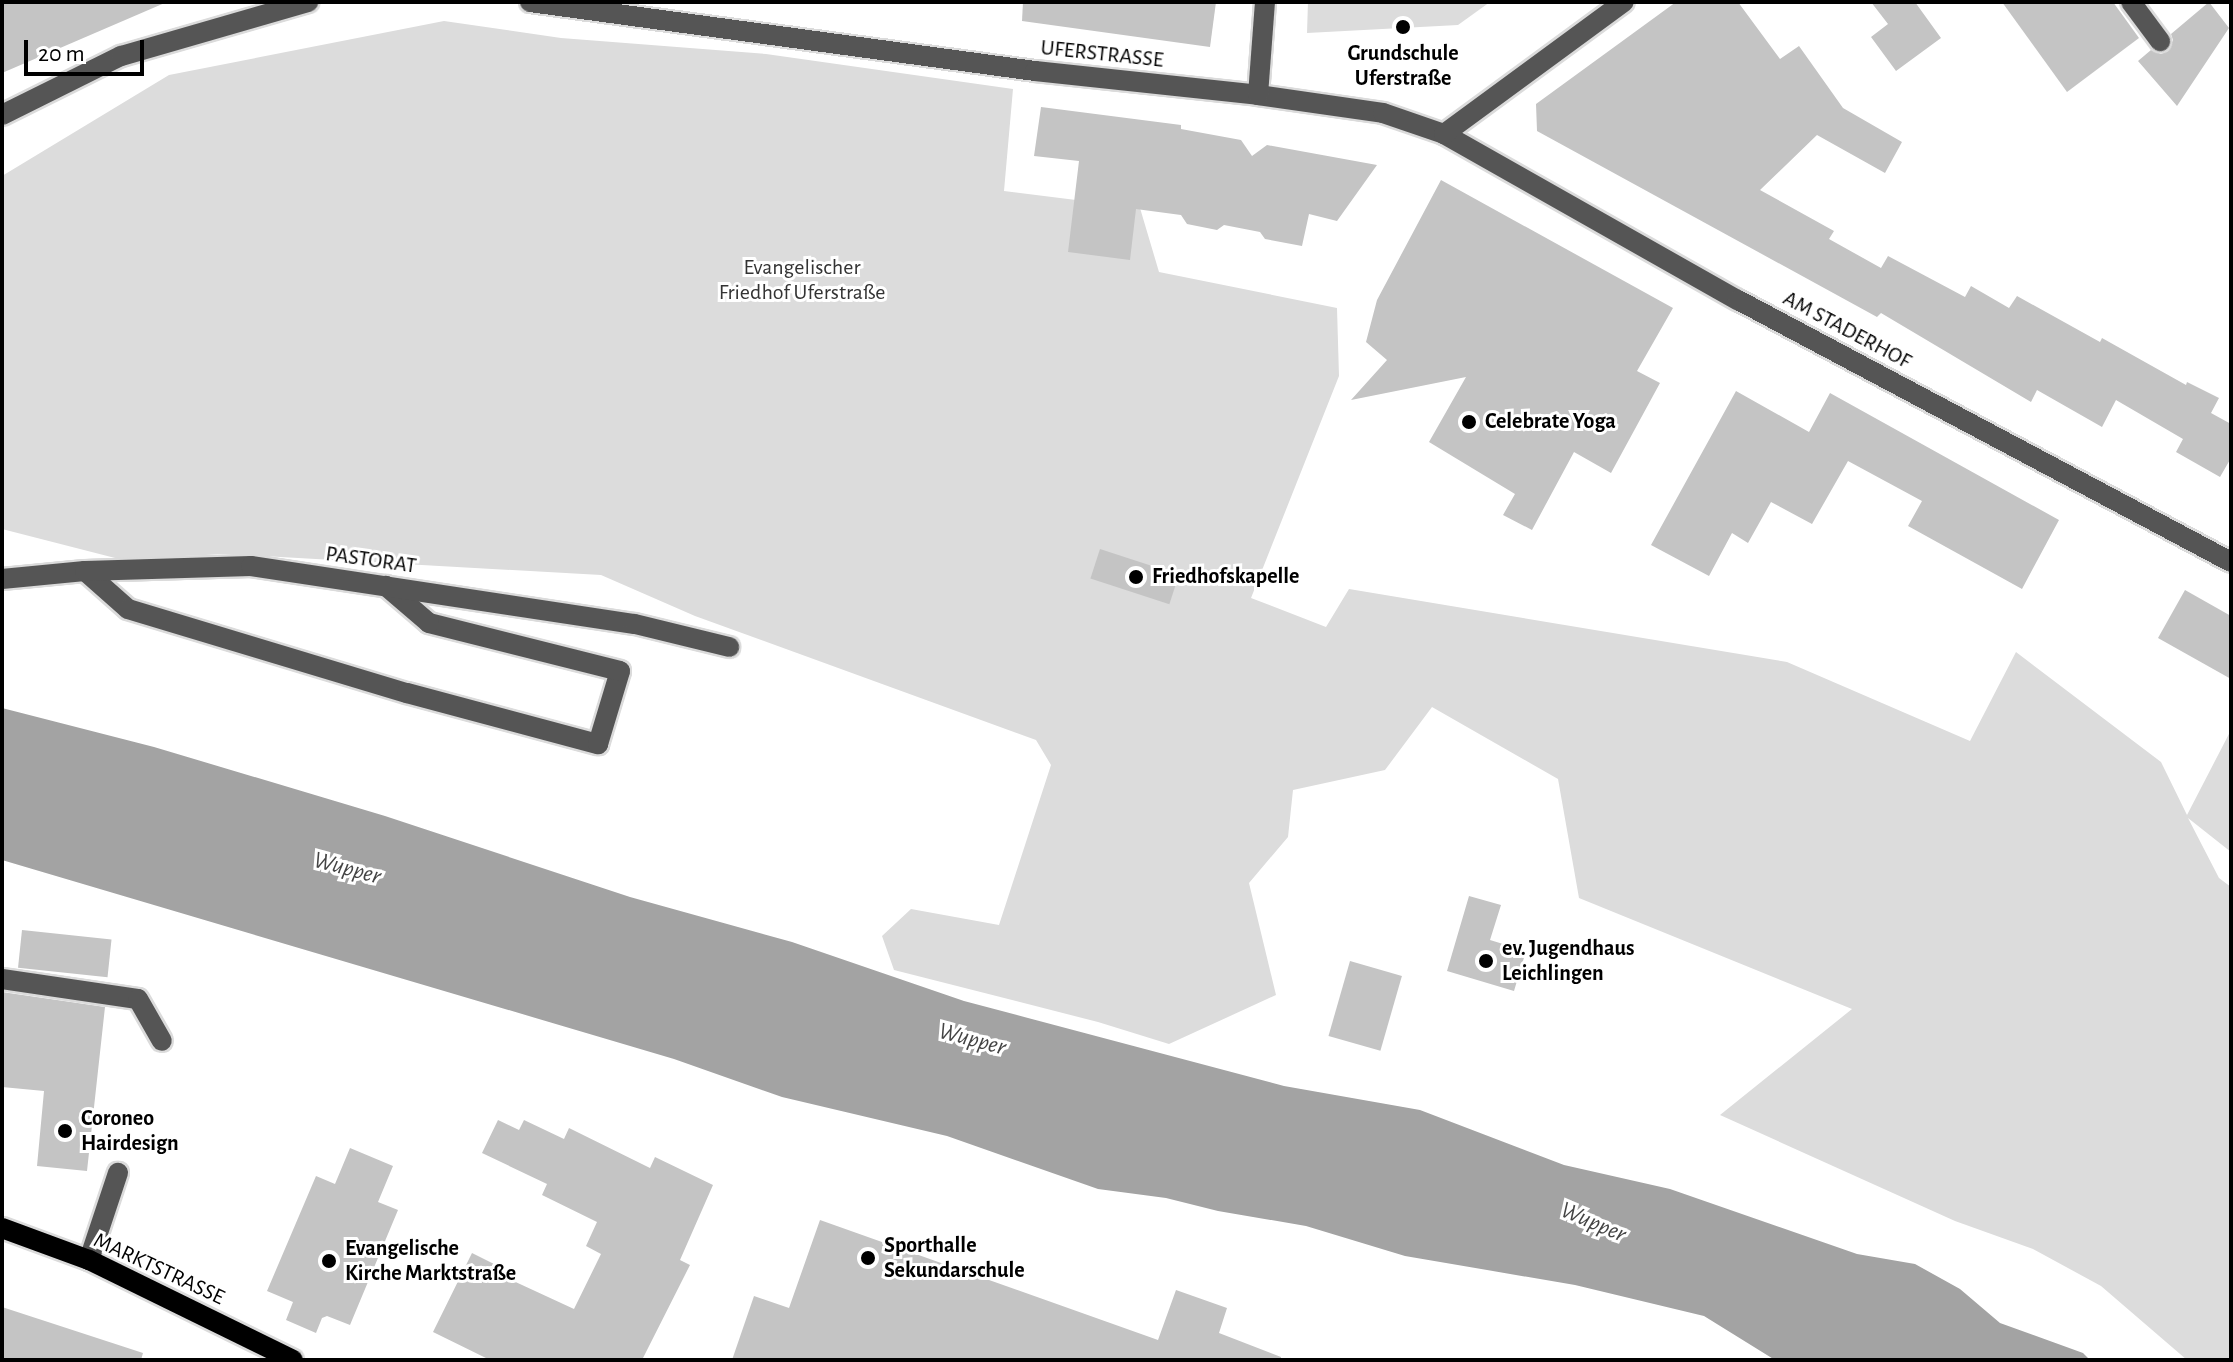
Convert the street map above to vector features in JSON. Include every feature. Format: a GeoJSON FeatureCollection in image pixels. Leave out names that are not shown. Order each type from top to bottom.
{"type":"FeatureCollection","features":[{"type":"Feature","properties":{"kind":"main road","name":"MARKTSTRASSE"},"geometry":{"type":"LineString","coordinates":[[2,1228],[89,1260],[293,1360]]}},
{"type":"Feature","properties":{"kind":"street"},"geometry":{"type":"LineString","coordinates":[[2,115],[121,56],[308,2]]}},
{"type":"Feature","properties":{"kind":"street","name":"UFERSTRASSE"},"geometry":{"type":"LineString","coordinates":[[530,2],[1035,71],[1258,95],[1383,113],[1444,134]]}},
{"type":"Feature","properties":{"kind":"street"},"geometry":{"type":"LineString","coordinates":[[1258,95],[1265,2]]}},
{"type":"Feature","properties":{"kind":"street"},"geometry":{"type":"LineString","coordinates":[[1444,134],[1624,2]]}},
{"type":"Feature","properties":{"kind":"street"},"geometry":{"type":"LineString","coordinates":[[2131,2],[2160,41]]}},
{"type":"Feature","properties":{"kind":"street","name":"AM STADERHOF"},"geometry":{"type":"LineString","coordinates":[[1444,134],[1738,300],[2231,562]]}},
{"type":"Feature","properties":{"kind":"street","name":"PASTORAT"},"geometry":{"type":"LineString","coordinates":[[2,579],[85,571],[251,566],[635,624],[729,647]]}},
{"type":"Feature","properties":{"kind":"street"},"geometry":{"type":"LineString","coordinates":[[85,571],[128,609],[407,693],[598,744],[620,671],[429,623],[386,586]]}},
{"type":"Feature","properties":{"kind":"street"},"geometry":{"type":"LineString","coordinates":[[2,979],[138,999],[162,1041]]}},
{"type":"Feature","properties":{"kind":"street"},"geometry":{"type":"LineString","coordinates":[[89,1260],[118,1173]]}},
{"type":"Feature","properties":{"kind":"green space"},"geometry":{"type":"Polygon","coordinates":[[[1308,2],[1490,2],[1458,25],[1307,33],[1308,2]]]}},
{"type":"Feature","properties":{"kind":"green space","name":"Evangelischer Friedhof Uferstraße"},"geometry":{"type":"Polygon","coordinates":[[[444,21],[561,38],[766,54],[1013,89],[1004,191],[1140,208],[1159,272],[1337,308],[1339,376],[1251,598],[1326,627],[1349,589],[1787,662],[1970,741],[2016,652],[2161,762],[2187,815],[2231,730],[2231,852],[2188,818],[2219,878],[2231,887],[2231,1360],[2187,1360],[2101,1286],[2033,1249],[1955,1221],[1720,1115],[1852,1009],[1579,898],[1558,779],[1432,707],[1385,770],[1293,790],[1288,837],[1249,883],[1276,995],[1169,1044],[1098,1022],[894,970],[882,936],[911,909],[999,925],[1051,765],[1036,740],[695,616],[601,575],[227,554],[119,559],[2,529],[2,176],[169,75],[444,21]]]}},
{"type":"Feature","properties":{"kind":"water","name":"Wupper"},"geometry":{"type":"Polygon","coordinates":[[[2,708],[154,747],[385,816],[630,897],[792,942],[964,1001],[1284,1086],[1420,1110],[1564,1165],[1670,1189],[1857,1254],[1915,1264],[1960,1289],[2000,1323],[2083,1353],[2090,1360],[1775,1360],[1704,1316],[1575,1285],[1405,1256],[1306,1226],[1218,1211],[1166,1198],[1098,1189],[947,1136],[782,1097],[674,1059],[2,860],[2,708]]]}},
{"type":"Feature","properties":{"kind":"building"},"geometry":{"type":"Polygon","coordinates":[[[2,2],[167,2],[2,73],[2,2]]]}},
{"type":"Feature","properties":{"kind":"building"},"geometry":{"type":"Polygon","coordinates":[[[1023,2],[1216,2],[1210,47],[1022,21],[1023,2]]]}},
{"type":"Feature","properties":{"kind":"building"},"geometry":{"type":"Polygon","coordinates":[[[1676,2],[1738,2],[1780,59],[1799,46],[1843,108],[1902,142],[1885,173],[1817,135],[1760,190],[1834,231],[1829,239],[1881,268],[1888,256],[1965,297],[1971,286],[2009,308],[2017,296],[2100,342],[2102,338],[2186,385],[2187,382],[2219,398],[2211,413],[2231,424],[2231,458],[2220,477],[2176,452],[2183,439],[2116,400],[2102,427],[2037,390],[2031,402],[1881,313],[1877,317],[1537,131],[1536,104],[1676,2]]]}},
{"type":"Feature","properties":{"kind":"building"},"geometry":{"type":"Polygon","coordinates":[[[1871,2],[1915,2],[1941,38],[1896,71],[1871,37],[1888,24],[1871,2]]]}},
{"type":"Feature","properties":{"kind":"building"},"geometry":{"type":"Polygon","coordinates":[[[2002,2],[2113,2],[2139,38],[2067,92],[2002,2]]]}},
{"type":"Feature","properties":{"kind":"building"},"geometry":{"type":"Polygon","coordinates":[[[2209,2],[2229,28],[2177,106],[2138,61],[2151,50],[2161,54],[2168,51],[2173,40],[2171,34],[2209,2]]]}},
{"type":"Feature","properties":{"kind":"building"},"geometry":{"type":"Polygon","coordinates":[[[1041,107],[1181,125],[1181,129],[1241,140],[1252,156],[1267,145],[1377,165],[1337,221],[1309,214],[1302,246],[1265,239],[1260,232],[1224,225],[1217,230],[1187,224],[1181,215],[1136,209],[1130,260],[1068,252],[1079,161],[1034,156],[1041,107]]]}},
{"type":"Feature","properties":{"kind":"building"},"geometry":{"type":"Polygon","coordinates":[[[1441,180],[1673,308],[1637,371],[1660,383],[1611,473],[1574,452],[1532,530],[1503,515],[1515,494],[1429,442],[1466,377],[1351,400],[1387,360],[1366,342],[1377,300],[1441,180]]]}},
{"type":"Feature","properties":{"kind":"building"},"geometry":{"type":"Polygon","coordinates":[[[1736,391],[1809,432],[1830,393],[2059,520],[2022,589],[1908,526],[1922,501],[1848,461],[1812,524],[1771,502],[1748,543],[1732,533],[1709,576],[1651,545],[1736,391]]]}},
{"type":"Feature","properties":{"kind":"building","name":"Friedhofskapelle"},"geometry":{"type":"Polygon","coordinates":[[[1100,549],[1179,575],[1169,604],[1090,578],[1100,549]]]}},
{"type":"Feature","properties":{"kind":"building"},"geometry":{"type":"Polygon","coordinates":[[[2185,590],[2231,616],[2231,679],[2158,638],[2185,590]]]}},
{"type":"Feature","properties":{"kind":"building","name":"ev. Jugendhaus Leichlingen"},"geometry":{"type":"Polygon","coordinates":[[[1469,896],[1501,905],[1490,940],[1526,951],[1514,991],[1447,971],[1469,896]]]}},
{"type":"Feature","properties":{"kind":"building"},"geometry":{"type":"Polygon","coordinates":[[[22,930],[112,939],[108,977],[18,968],[22,930]]]}},
{"type":"Feature","properties":{"kind":"building"},"geometry":{"type":"Polygon","coordinates":[[[1350,961],[1402,976],[1380,1051],[1329,1036],[1350,961]]]}},
{"type":"Feature","properties":{"kind":"building"},"geometry":{"type":"Polygon","coordinates":[[[2,992],[105,1007],[87,1171],[37,1166],[44,1091],[2,1087],[2,992]]]}},
{"type":"Feature","properties":{"kind":"building"},"geometry":{"type":"Polygon","coordinates":[[[498,1120],[519,1130],[524,1120],[564,1139],[569,1128],[650,1168],[655,1157],[713,1185],[680,1260],[690,1265],[642,1360],[490,1360],[433,1332],[472,1253],[508,1271],[505,1277],[574,1309],[601,1254],[586,1246],[597,1222],[542,1195],[547,1184],[482,1153],[498,1120]]]}},
{"type":"Feature","properties":{"kind":"building","name":"Evangelische Kirche Marktstraße"},"geometry":{"type":"Polygon","coordinates":[[[350,1148],[393,1166],[378,1202],[398,1210],[350,1325],[327,1316],[322,1318],[316,1333],[286,1320],[293,1302],[267,1291],[316,1176],[335,1184],[350,1148]]]}},
{"type":"Feature","properties":{"kind":"building","name":"Sporthalle Sekundarschule"},"geometry":{"type":"Polygon","coordinates":[[[820,1220],[1158,1340],[1176,1290],[1227,1308],[1219,1333],[1281,1357],[1281,1360],[732,1360],[754,1296],[789,1308],[820,1220]]]}},
{"type":"Feature","properties":{"kind":"building"},"geometry":{"type":"Polygon","coordinates":[[[2,1307],[143,1353],[141,1360],[2,1360],[2,1307]]]}},
{"type":"Feature","properties":{"kind":"place","name":"Grundschule Uferstraße"},"geometry":{"type":"Point","coordinates":[1403,27]}},
{"type":"Feature","properties":{"kind":"place","name":"Celebrate Yoga"},"geometry":{"type":"Point","coordinates":[1469,422]}},
{"type":"Feature","properties":{"kind":"place","name":"Friedhofskapelle"},"geometry":{"type":"Point","coordinates":[1136,577]}},
{"type":"Feature","properties":{"kind":"place","name":"ev. Jugendhaus Leichlingen"},"geometry":{"type":"Point","coordinates":[1486,961]}},
{"type":"Feature","properties":{"kind":"place","name":"Coroneo Hairdesign"},"geometry":{"type":"Point","coordinates":[65,1131]}},
{"type":"Feature","properties":{"kind":"place","name":"Sporthalle Sekundarschule"},"geometry":{"type":"Point","coordinates":[868,1258]}},
{"type":"Feature","properties":{"kind":"place","name":"Evangelische Kirche Marktstraße"},"geometry":{"type":"Point","coordinates":[329,1261]}}]}
